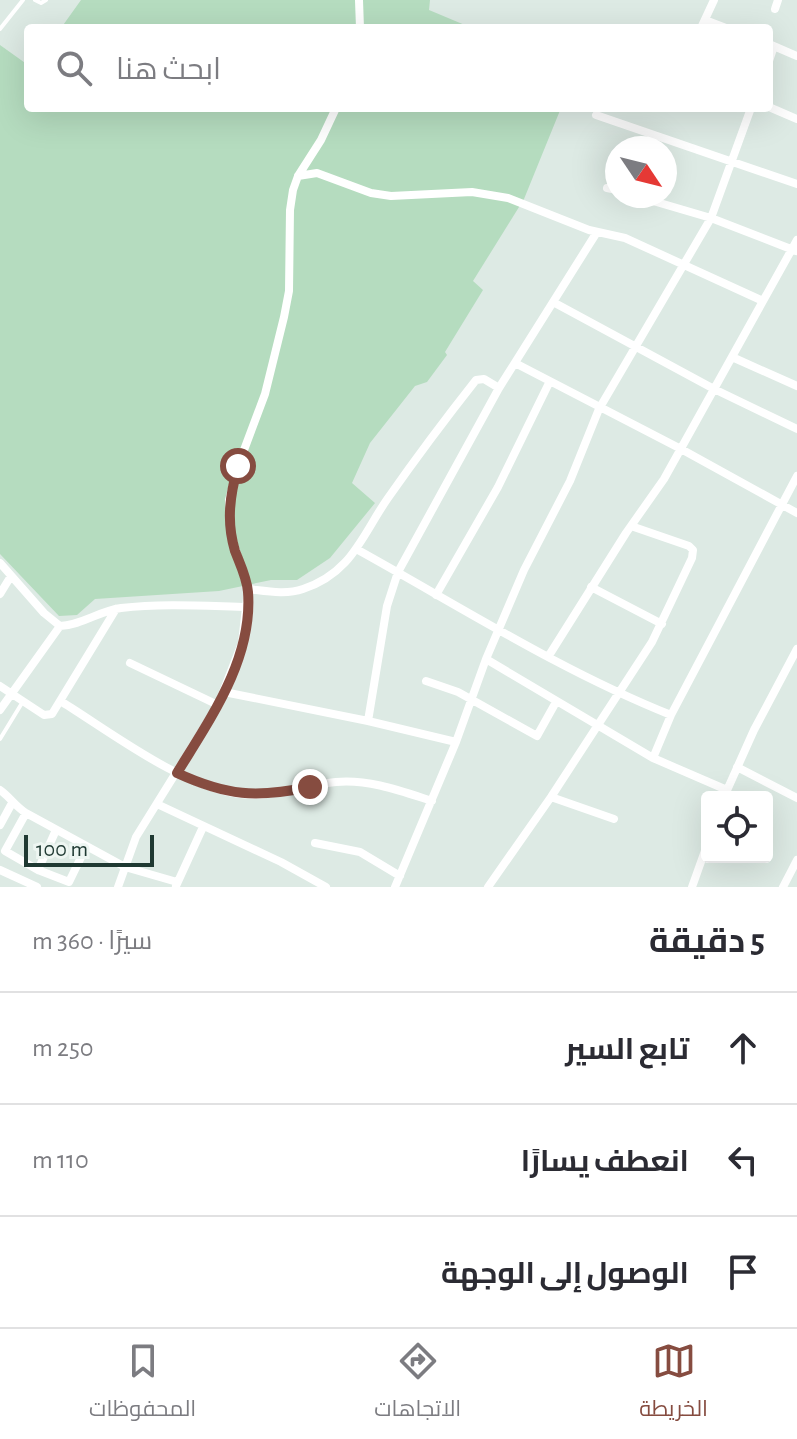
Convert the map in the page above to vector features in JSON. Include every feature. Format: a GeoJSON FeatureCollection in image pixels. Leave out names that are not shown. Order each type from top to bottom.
{"type":"FeatureCollection","features":[{"type":"Feature","properties":{"kind":"street"},"geometry":{"type":"LineString","coordinates":[[359,0],[360,24]]}},
{"type":"Feature","properties":{"kind":"street"},"geometry":{"type":"LineString","coordinates":[[703,24],[714,0]]}},
{"type":"Feature","properties":{"kind":"street"},"geometry":{"type":"LineString","coordinates":[[773,45],[797,56]]}},
{"type":"Feature","properties":{"kind":"street"},"geometry":{"type":"LineString","coordinates":[[773,109],[797,119]]}},
{"type":"Feature","properties":{"kind":"street"},"geometry":{"type":"LineString","coordinates":[[118,887],[136,837],[218,705],[242,643],[248,589],[231,535],[229,500],[238,466],[265,394],[284,317],[289,291],[290,210],[298,176],[334,112]]}},
{"type":"Feature","properties":{"kind":"street"},"geometry":{"type":"LineString","coordinates":[[395,887],[456,742],[486,659],[535,546],[570,481],[599,409],[711,218],[750,112]]}},
{"type":"Feature","properties":{"kind":"street"},"geometry":{"type":"LineString","coordinates":[[596,115],[797,184]]}},
{"type":"Feature","properties":{"kind":"street"},"geometry":{"type":"LineString","coordinates":[[298,176],[317,173],[371,193],[391,196],[450,192],[491,194],[597,232],[625,238],[763,301]]}},
{"type":"Feature","properties":{"kind":"street"},"geometry":{"type":"LineString","coordinates":[[548,657],[681,449],[795,247],[677,208]]}},
{"type":"Feature","properties":{"kind":"street"},"geometry":{"type":"LineString","coordinates":[[368,721],[387,606],[398,572],[499,388],[597,232]]}},
{"type":"Feature","properties":{"kind":"street"},"geometry":{"type":"LineString","coordinates":[[553,302],[714,389],[797,429]]}},
{"type":"Feature","properties":{"kind":"street"},"geometry":{"type":"LineString","coordinates":[[732,357],[797,386]]}},
{"type":"Feature","properties":{"kind":"street"},"geometry":{"type":"LineString","coordinates":[[515,363],[797,513]]}},
{"type":"Feature","properties":{"kind":"street"},"geometry":{"type":"LineString","coordinates":[[248,589],[279,592],[302,590],[335,571],[358,550],[388,498],[476,380],[484,379],[499,388]]}},
{"type":"Feature","properties":{"kind":"street"},"geometry":{"type":"LineString","coordinates":[[436,595],[498,487],[549,383]]}},
{"type":"Feature","properties":{"kind":"street"},"geometry":{"type":"LineString","coordinates":[[653,758],[671,715],[797,476]]}},
{"type":"Feature","properties":{"kind":"street"},"geometry":{"type":"LineString","coordinates":[[488,887],[647,650],[662,624],[693,550],[631,526]]}},
{"type":"Feature","properties":{"kind":"street"},"geometry":{"type":"LineString","coordinates":[[358,550],[548,657],[617,693],[671,715]]}},
{"type":"Feature","properties":{"kind":"street"},"geometry":{"type":"LineString","coordinates":[[0,563],[44,613],[60,626],[71,626],[116,609],[145,606],[248,607]]}},
{"type":"Feature","properties":{"kind":"street"},"geometry":{"type":"LineString","coordinates":[[0,594],[11,576]]}},
{"type":"Feature","properties":{"kind":"street"},"geometry":{"type":"LineString","coordinates":[[591,587],[662,624]]}},
{"type":"Feature","properties":{"kind":"street"},"geometry":{"type":"LineString","coordinates":[[0,686],[47,716],[52,714],[116,609]]}},
{"type":"Feature","properties":{"kind":"street"},"geometry":{"type":"LineString","coordinates":[[0,710],[60,626]]}},
{"type":"Feature","properties":{"kind":"street"},"geometry":{"type":"LineString","coordinates":[[726,791],[797,649]]}},
{"type":"Feature","properties":{"kind":"street"},"geometry":{"type":"LineString","coordinates":[[486,659],[653,758],[719,791]]}},
{"type":"Feature","properties":{"kind":"street"},"geometry":{"type":"LineString","coordinates":[[130,663],[218,705]]}},
{"type":"Feature","properties":{"kind":"street"},"geometry":{"type":"LineString","coordinates":[[426,681],[471,699],[537,736],[556,702]]}},
{"type":"Feature","properties":{"kind":"street"},"geometry":{"type":"LineString","coordinates":[[224,692],[456,742]]}},
{"type":"Feature","properties":{"kind":"street"},"geometry":{"type":"LineString","coordinates":[[62,702],[177,773],[208,786],[242,795],[349,781],[385,786],[432,801]]}},
{"type":"Feature","properties":{"kind":"street"},"geometry":{"type":"LineString","coordinates":[[737,767],[797,798]]}},
{"type":"Feature","properties":{"kind":"street"},"geometry":{"type":"LineString","coordinates":[[0,790],[26,813],[86,847],[125,867],[177,884],[203,827]]}},
{"type":"Feature","properties":{"kind":"street"},"geometry":{"type":"LineString","coordinates":[[551,797],[614,819]]}},
{"type":"Feature","properties":{"kind":"street"},"geometry":{"type":"LineString","coordinates":[[0,825],[12,803]]}},
{"type":"Feature","properties":{"kind":"street"},"geometry":{"type":"LineString","coordinates":[[157,804],[281,862],[326,887]]}},
{"type":"Feature","properties":{"kind":"street"},"geometry":{"type":"LineString","coordinates":[[26,813],[5,851],[38,870],[68,884],[86,847]]}},
{"type":"Feature","properties":{"kind":"street"},"geometry":{"type":"LineString","coordinates":[[38,870],[56,830]]}},
{"type":"Feature","properties":{"kind":"street"},"geometry":{"type":"LineString","coordinates":[[315,843],[360,852],[400,876]]}},
{"type":"Feature","properties":{"kind":"street"},"geometry":{"type":"LineString","coordinates":[[783,887],[797,860]]}},
{"type":"Feature","properties":{"kind":"street"},"geometry":{"type":"LineString","coordinates":[[692,887],[701,862]]}},
{"type":"Feature","properties":{"kind":"street"},"geometry":{"type":"LineString","coordinates":[[0,870],[37,887]]}},
{"type":"Feature","properties":{"kind":"lane"},"geometry":{"type":"LineString","coordinates":[[0,29],[23,0]]}},
{"type":"Feature","properties":{"kind":"lane"},"geometry":{"type":"LineString","coordinates":[[35,0],[41,3],[46,0]]}},
{"type":"Feature","properties":{"kind":"lane"},"geometry":{"type":"LineString","coordinates":[[0,739],[23,701]]}},
{"type":"Feature","properties":{"kind":"green space"},"geometry":{"type":"Polygon","coordinates":[[[81,0],[430,0],[429,10],[462,24],[64,24],[81,0]]]}},
{"type":"Feature","properties":{"kind":"green space"},"geometry":{"type":"Polygon","coordinates":[[[0,45],[24,62],[24,112],[559,112],[524,199],[473,281],[483,290],[445,352],[447,355],[427,382],[415,386],[370,443],[352,483],[375,503],[330,558],[297,580],[271,580],[219,591],[95,599],[77,615],[59,616],[0,554],[0,45]]]}},
{"type":"Feature","properties":{"kind":"route"},"geometry":{"type":"LineString","coordinates":[[238,466],[229,500],[229,522],[248,589],[246,629],[218,705],[177,773],[242,795],[310,787]]}}]}
